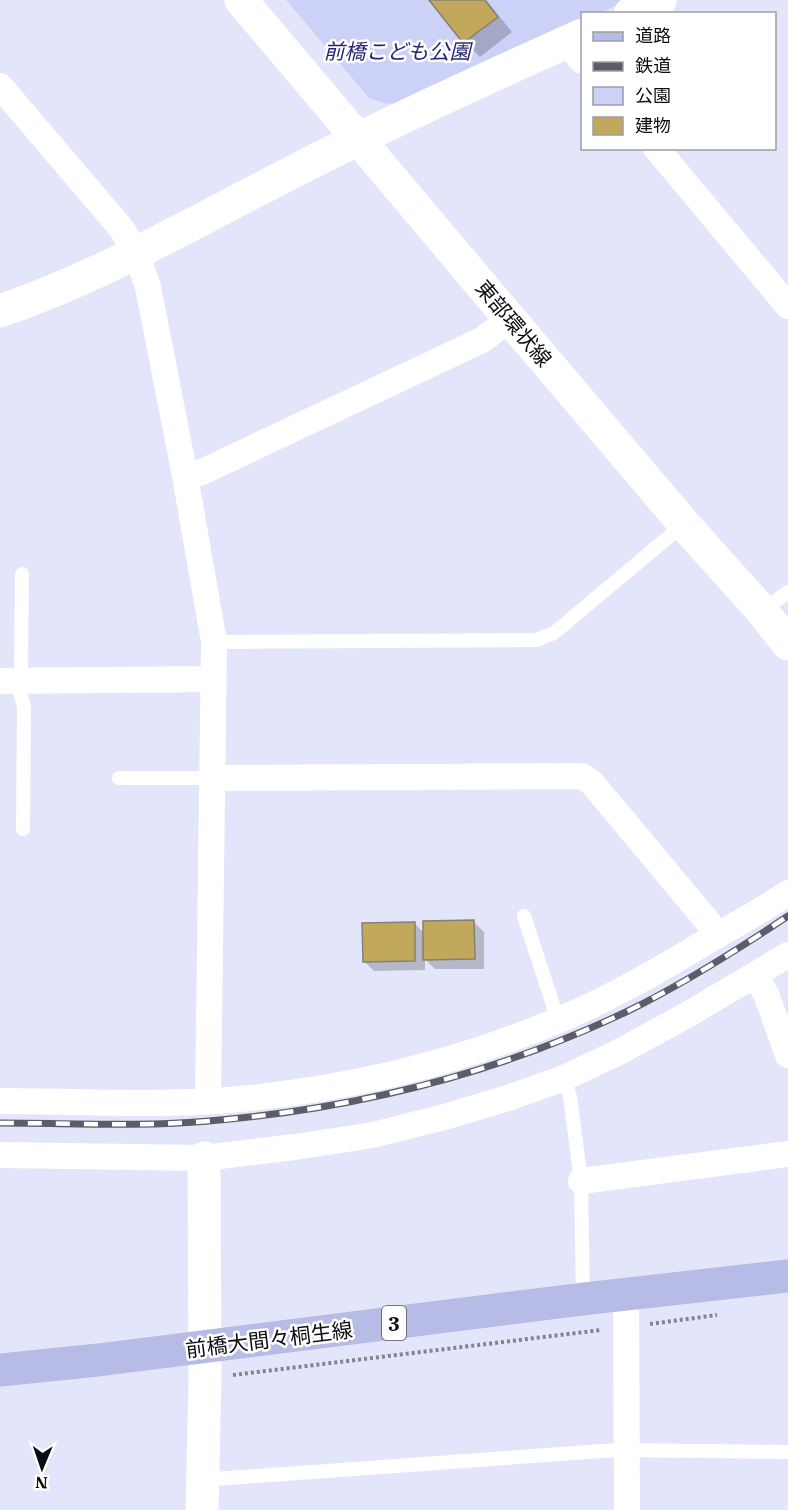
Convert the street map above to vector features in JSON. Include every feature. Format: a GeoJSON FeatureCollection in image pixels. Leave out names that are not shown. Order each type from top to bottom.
{"type":"FeatureCollection","features":[{"type":"Feature","properties":{"kind":"main road","name":"前橋大間々桐生線"},"geometry":{"type":"LineString","coordinates":[[0,1370],[788,1276]]}},
{"type":"Feature","properties":{"kind":"street","name":"東部環状線"},"geometry":{"type":"LineString","coordinates":[[241,0],[788,644]]}},
{"type":"Feature","properties":{"kind":"street"},"geometry":{"type":"LineString","coordinates":[[634,12],[660,0]]}},
{"type":"Feature","properties":{"kind":"street"},"geometry":{"type":"LineString","coordinates":[[0,311],[74,282],[359,138],[577,46]]}},
{"type":"Feature","properties":{"kind":"street"},"geometry":{"type":"LineString","coordinates":[[0,86],[120,228],[136,252],[148,287],[185,476],[214,642],[208,1101]]}},
{"type":"Feature","properties":{"kind":"street"},"geometry":{"type":"LineString","coordinates":[[658,150],[788,306]]}},
{"type":"Feature","properties":{"kind":"street"},"geometry":{"type":"LineString","coordinates":[[185,476],[202,472],[482,340],[510,319]]}},
{"type":"Feature","properties":{"kind":"street"},"geometry":{"type":"LineString","coordinates":[[9,681],[212,679]]}},
{"type":"Feature","properties":{"kind":"street"},"geometry":{"type":"LineString","coordinates":[[212,778],[582,776],[592,783],[708,922],[717,936]]}},
{"type":"Feature","properties":{"kind":"street"},"geometry":{"type":"LineString","coordinates":[[0,1101],[186,1102],[249,1098],[400,1071],[465,1054],[558,1020],[648,976],[788,893]]}},
{"type":"Feature","properties":{"kind":"street"},"geometry":{"type":"LineString","coordinates":[[0,1155],[204,1158],[295,1148],[374,1135],[508,1098],[564,1078],[647,1037],[788,955]]}},
{"type":"Feature","properties":{"kind":"street"},"geometry":{"type":"LineString","coordinates":[[755,975],[766,994],[788,1055]]}},
{"type":"Feature","properties":{"kind":"street"},"geometry":{"type":"LineString","coordinates":[[581,1181],[788,1154]]}},
{"type":"Feature","properties":{"kind":"street"},"geometry":{"type":"LineString","coordinates":[[202,1495],[205,1378],[204,1158]]}},
{"type":"Feature","properties":{"kind":"street"},"geometry":{"type":"LineString","coordinates":[[626,1295],[627,1510]]}},
{"type":"Feature","properties":{"kind":"lane"},"geometry":{"type":"LineString","coordinates":[[214,642],[536,640],[554,633],[684,524]]}},
{"type":"Feature","properties":{"kind":"lane"},"geometry":{"type":"LineString","coordinates":[[22,574],[21,670],[9,681],[24,707],[23,828]]}},
{"type":"Feature","properties":{"kind":"lane"},"geometry":{"type":"LineString","coordinates":[[762,611],[788,592]]}},
{"type":"Feature","properties":{"kind":"lane"},"geometry":{"type":"LineString","coordinates":[[119,778],[212,778]]}},
{"type":"Feature","properties":{"kind":"lane"},"geometry":{"type":"LineString","coordinates":[[524,916],[558,1020]]}},
{"type":"Feature","properties":{"kind":"lane"},"geometry":{"type":"LineString","coordinates":[[564,1078],[570,1097],[581,1181],[584,1299]]}},
{"type":"Feature","properties":{"kind":"lane"},"geometry":{"type":"LineString","coordinates":[[202,1495],[627,1451],[788,1452]]}},
{"type":"Feature","properties":{"kind":"path"},"geometry":{"type":"LineString","coordinates":[[205,1378],[719,1315]]}},
{"type":"Feature","properties":{"kind":"green space","name":"前橋こども公園"},"geometry":{"type":"Polygon","coordinates":[[[286,0],[629,0],[602,12],[581,12],[581,22],[403,105],[383,103],[369,98],[286,0]]]}},
{"type":"Feature","properties":{"kind":"building"},"geometry":{"type":"Polygon","coordinates":[[[429,0],[485,0],[498,17],[463,43],[429,0]]]}},
{"type":"Feature","properties":{"kind":"building"},"geometry":{"type":"Polygon","coordinates":[[[474,920],[475,959],[423,960],[423,921],[474,920]]]}},
{"type":"Feature","properties":{"kind":"building"},"geometry":{"type":"Polygon","coordinates":[[[415,922],[415,961],[363,962],[362,923],[415,922]]]}},
{"type":"Feature","properties":{"kind":"railway"},"geometry":{"type":"LineString","coordinates":[[0,1123],[131,1124],[209,1121],[317,1108],[423,1085],[527,1053],[628,1011],[710,966],[788,916]]}}]}
